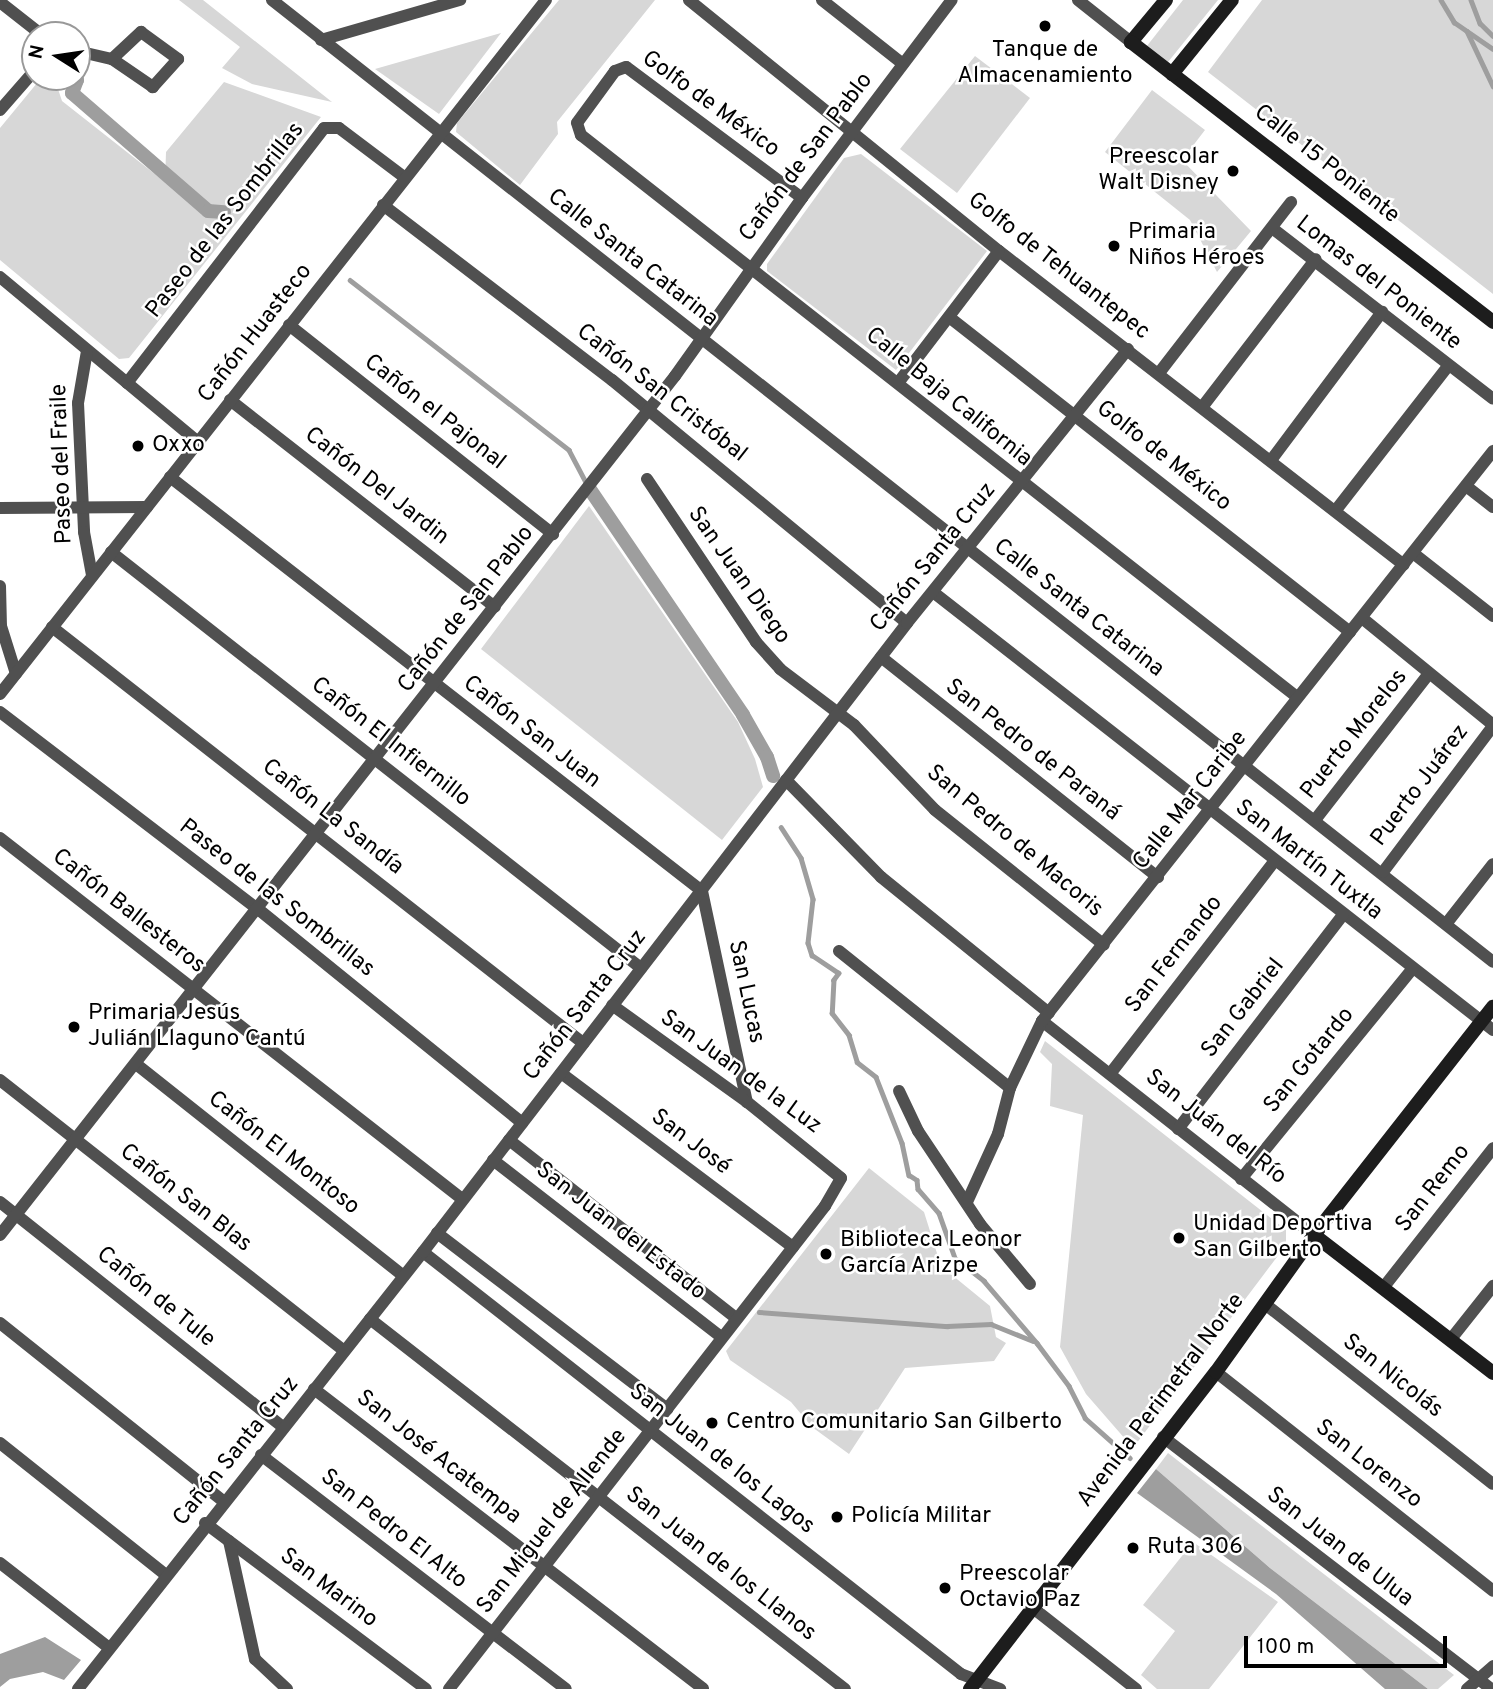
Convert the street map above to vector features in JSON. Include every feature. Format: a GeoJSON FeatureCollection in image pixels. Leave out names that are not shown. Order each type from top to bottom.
{"type":"FeatureCollection","features":[{"type":"Feature","properties":{"kind":"street","name":"Calle Santa Catarina"},"geometry":{"type":"LineString","coordinates":[[272,0],[1493,962]]}},
{"type":"Feature","properties":{"kind":"street"},"geometry":{"type":"LineString","coordinates":[[321,40],[460,0]]}},
{"type":"Feature","properties":{"kind":"street","name":"Cañón Huasteco"},"geometry":{"type":"LineString","coordinates":[[0,694],[404,177],[546,0]]}},
{"type":"Feature","properties":{"kind":"street","name":"Golfo de Tehuantepec"},"geometry":{"type":"LineString","coordinates":[[689,0],[853,129],[999,251],[1272,459],[1404,565]]}},
{"type":"Feature","properties":{"kind":"street"},"geometry":{"type":"LineString","coordinates":[[822,0],[903,64]]}},
{"type":"Feature","properties":{"kind":"street","name":"Cañón de San Pablo"},"geometry":{"type":"LineString","coordinates":[[0,1235],[436,686],[702,341],[802,198],[952,0]]}},
{"type":"Feature","properties":{"kind":"street"},"geometry":{"type":"LineString","coordinates":[[1078,0],[1131,42],[1166,0]]}},
{"type":"Feature","properties":{"kind":"street"},"geometry":{"type":"LineString","coordinates":[[1172,74],[1232,0]]}},
{"type":"Feature","properties":{"kind":"street"},"geometry":{"type":"LineString","coordinates":[[0,2],[24,21]]}},
{"type":"Feature","properties":{"kind":"street"},"geometry":{"type":"LineString","coordinates":[[91,54],[112,59],[150,87],[178,59],[141,32],[112,59]]}},
{"type":"Feature","properties":{"kind":"street","name":"Calle 15 Poniente"},"geometry":{"type":"LineString","coordinates":[[1131,42],[1493,322]]}},
{"type":"Feature","properties":{"kind":"street","name":"Golfo de México"},"geometry":{"type":"LineString","coordinates":[[577,128],[579,118],[615,71],[626,67],[802,198]]}},
{"type":"Feature","properties":{"kind":"street"},"geometry":{"type":"LineString","coordinates":[[0,110],[21,86]]}},
{"type":"Feature","properties":{"kind":"street","name":"Paseo de las Sombrillas"},"geometry":{"type":"LineString","coordinates":[[127,383],[324,128],[339,128],[404,177]]}},
{"type":"Feature","properties":{"kind":"street","name":"Calle Baja California"},"geometry":{"type":"LineString","coordinates":[[577,128],[1022,484],[1297,697]]}},
{"type":"Feature","properties":{"kind":"street"},"geometry":{"type":"LineString","coordinates":[[1159,373],[1291,202]]}},
{"type":"Feature","properties":{"kind":"street","name":"Cañón San Cristóbal"},"geometry":{"type":"LineString","coordinates":[[383,205],[647,410],[907,623]]}},
{"type":"Feature","properties":{"kind":"street","name":"Lomas del Poniente"},"geometry":{"type":"LineString","coordinates":[[1272,228],[1493,399]]}},
{"type":"Feature","properties":{"kind":"street"},"geometry":{"type":"LineString","coordinates":[[898,383],[999,251]]}},
{"type":"Feature","properties":{"kind":"street"},"geometry":{"type":"LineString","coordinates":[[1203,406],[1315,259]]}},
{"type":"Feature","properties":{"kind":"street"},"geometry":{"type":"LineString","coordinates":[[0,276],[198,442]]}},
{"type":"Feature","properties":{"kind":"street"},"geometry":{"type":"LineString","coordinates":[[1272,459],[1382,312]]}},
{"type":"Feature","properties":{"kind":"street","name":"Golfo de México"},"geometry":{"type":"LineString","coordinates":[[949,317],[1350,632]]}},
{"type":"Feature","properties":{"kind":"street","name":"Cañón el Pajonal"},"geometry":{"type":"LineString","coordinates":[[289,325],[553,534]]}},
{"type":"Feature","properties":{"kind":"street","name":"Cañón Santa Cruz"},"geometry":{"type":"LineString","coordinates":[[78,1689],[223,1501],[423,1252],[907,623],[1022,484],[1128,349]]}},
{"type":"Feature","properties":{"kind":"street","name":"Paseo del Fraile"},"geometry":{"type":"LineString","coordinates":[[87,351],[78,403],[83,506],[92,576]]}},
{"type":"Feature","properties":{"kind":"street"},"geometry":{"type":"LineString","coordinates":[[1336,510],[1448,366]]}},
{"type":"Feature","properties":{"kind":"street","name":"Cañón Del Jardin"},"geometry":{"type":"LineString","coordinates":[[230,400],[495,607]]}},
{"type":"Feature","properties":{"kind":"street","name":"Calle Mar Caribe"},"geometry":{"type":"LineString","coordinates":[[967,1202],[998,1133],[1010,1088],[1046,1017],[1493,451]]}},
{"type":"Feature","properties":{"kind":"street","name":"Cañón San Juan"},"geometry":{"type":"LineString","coordinates":[[170,477],[702,891]]}},
{"type":"Feature","properties":{"kind":"street","name":"San Juan Diego"},"geometry":{"type":"LineString","coordinates":[[647,479],[761,649],[836,716]]}},
{"type":"Feature","properties":{"kind":"street"},"geometry":{"type":"LineString","coordinates":[[1466,486],[1493,507]]}},
{"type":"Feature","properties":{"kind":"street"},"geometry":{"type":"LineString","coordinates":[[0,508],[147,507]]}},
{"type":"Feature","properties":{"kind":"street","name":"Cañón El Infiernillo"},"geometry":{"type":"LineString","coordinates":[[111,552],[641,968]]}},
{"type":"Feature","properties":{"kind":"street"},"geometry":{"type":"LineString","coordinates":[[1413,553],[1493,616]]}},
{"type":"Feature","properties":{"kind":"street"},"geometry":{"type":"LineString","coordinates":[[0,586],[1,626],[16,674]]}},
{"type":"Feature","properties":{"kind":"street","name":"San Martín Tuxtla"},"geometry":{"type":"LineString","coordinates":[[933,592],[1274,862],[1487,1026]]}},
{"type":"Feature","properties":{"kind":"street"},"geometry":{"type":"LineString","coordinates":[[1362,618],[1493,726]]}},
{"type":"Feature","properties":{"kind":"street","name":"Cañón La Sandía"},"geometry":{"type":"LineString","coordinates":[[52,627],[319,833],[583,1043]]}},
{"type":"Feature","properties":{"kind":"street","name":"San Pedro de Paraná"},"geometry":{"type":"LineString","coordinates":[[881,657],[1158,877]]}},
{"type":"Feature","properties":{"kind":"street","name":"Puerto Morelos"},"geometry":{"type":"LineString","coordinates":[[1315,820],[1428,675]]}},
{"type":"Feature","properties":{"kind":"street","name":"Paseo de las Sombrillas"},"geometry":{"type":"LineString","coordinates":[[0,712],[258,909],[522,1122]]}},
{"type":"Feature","properties":{"kind":"street","name":"San Pedro de Macoris"},"geometry":{"type":"LineString","coordinates":[[836,716],[854,725],[935,810],[1104,945]]}},
{"type":"Feature","properties":{"kind":"street","name":"Puerto Juárez"},"geometry":{"type":"LineString","coordinates":[[1382,872],[1493,726]]}},
{"type":"Feature","properties":{"kind":"street","name":"San Juán del Río"},"geometry":{"type":"LineString","coordinates":[[786,780],[881,877],[1110,1074],[1241,1179],[1493,1373]]}},
{"type":"Feature","properties":{"kind":"street","name":"Cañón Ballesteros"},"geometry":{"type":"LineString","coordinates":[[0,838],[462,1199]]}},
{"type":"Feature","properties":{"kind":"street","name":"San Fernando"},"geometry":{"type":"LineString","coordinates":[[1110,1074],[1274,862]]}},
{"type":"Feature","properties":{"kind":"street"},"geometry":{"type":"LineString","coordinates":[[1446,924],[1493,864]]}},
{"type":"Feature","properties":{"kind":"street","name":"San Lucas"},"geometry":{"type":"LineString","coordinates":[[702,891],[747,1102]]}},
{"type":"Feature","properties":{"kind":"street","name":"San Gabriel"},"geometry":{"type":"LineString","coordinates":[[1178,1129],[1343,915]]}},
{"type":"Feature","properties":{"kind":"street"},"geometry":{"type":"LineString","coordinates":[[839,951],[1010,1088]]}},
{"type":"Feature","properties":{"kind":"street","name":"San Gotardo"},"geometry":{"type":"LineString","coordinates":[[1241,1179],[1412,969]]}},
{"type":"Feature","properties":{"kind":"street","name":"San Juan de la Luz"},"geometry":{"type":"LineString","coordinates":[[612,1005],[747,1102],[841,1178]]}},
{"type":"Feature","properties":{"kind":"street","name":"Avenida Perimetral Norte"},"geometry":{"type":"LineString","coordinates":[[974,1685],[1163,1437],[1216,1372],[1314,1235],[1487,1026],[1493,1007]]}},
{"type":"Feature","properties":{"kind":"street","name":"Cañón El Montoso"},"geometry":{"type":"LineString","coordinates":[[136,1065],[403,1276]]}},
{"type":"Feature","properties":{"kind":"street","name":"San José"},"geometry":{"type":"LineString","coordinates":[[561,1073],[793,1247]]}},
{"type":"Feature","properties":{"kind":"street","name":"Cañón San Blas"},"geometry":{"type":"LineString","coordinates":[[0,1080],[344,1351]]}},
{"type":"Feature","properties":{"kind":"street"},"geometry":{"type":"LineString","coordinates":[[899,1091],[918,1131],[967,1202],[1030,1284]]}},
{"type":"Feature","properties":{"kind":"street","name":"San Juan del Estado"},"geometry":{"type":"LineString","coordinates":[[509,1140],[736,1318]]}},
{"type":"Feature","properties":{"kind":"street","name":"San Remo"},"geometry":{"type":"LineString","coordinates":[[1383,1288],[1493,1148]]}},
{"type":"Feature","properties":{"kind":"street","name":"San Juan del Estado"},"geometry":{"type":"LineString","coordinates":[[493,1160],[721,1337]]}},
{"type":"Feature","properties":{"kind":"street","name":"San Miguel de Allende"},"geometry":{"type":"LineString","coordinates":[[449,1689],[793,1247],[841,1178]]}},
{"type":"Feature","properties":{"kind":"street","name":"Cañón de Tule"},"geometry":{"type":"LineString","coordinates":[[0,1202],[283,1427]]}},
{"type":"Feature","properties":{"kind":"street","name":"San Juan de los Lagos"},"geometry":{"type":"LineString","coordinates":[[437,1233],[667,1409]]}},
{"type":"Feature","properties":{"kind":"street","name":"San Juan de los Lagos"},"geometry":{"type":"LineString","coordinates":[[423,1252],[974,1685],[1000,1689]]}},
{"type":"Feature","properties":{"kind":"street"},"geometry":{"type":"LineString","coordinates":[[1451,1339],[1493,1286]]}},
{"type":"Feature","properties":{"kind":"street","name":"San Nicolás"},"geometry":{"type":"LineString","coordinates":[[1265,1304],[1493,1484]]}},
{"type":"Feature","properties":{"kind":"street","name":"San Juan de los Llanos"},"geometry":{"type":"LineString","coordinates":[[370,1319],[845,1689]]}},
{"type":"Feature","properties":{"kind":"street"},"geometry":{"type":"LineString","coordinates":[[0,1323],[223,1501]]}},
{"type":"Feature","properties":{"kind":"street","name":"San Lorenzo"},"geometry":{"type":"LineString","coordinates":[[1216,1372],[1493,1591]]}},
{"type":"Feature","properties":{"kind":"street","name":"San José Acatempa"},"geometry":{"type":"LineString","coordinates":[[314,1389],[703,1689]]}},
{"type":"Feature","properties":{"kind":"street","name":"San Juan de Ulua"},"geometry":{"type":"LineString","coordinates":[[1163,1437],[1492,1689]]}},
{"type":"Feature","properties":{"kind":"street"},"geometry":{"type":"LineString","coordinates":[[0,1443],[166,1575]]}},
{"type":"Feature","properties":{"kind":"street","name":"San Pedro El Alto"},"geometry":{"type":"LineString","coordinates":[[261,1455],[566,1689]]}},
{"type":"Feature","properties":{"kind":"street","name":"San Marino"},"geometry":{"type":"LineString","coordinates":[[205,1524],[425,1689]]}},
{"type":"Feature","properties":{"kind":"street"},"geometry":{"type":"LineString","coordinates":[[229,1541],[255,1659],[287,1689]]}},
{"type":"Feature","properties":{"kind":"street"},"geometry":{"type":"LineString","coordinates":[[0,1563],[109,1648]]}},
{"type":"Feature","properties":{"kind":"street"},"geometry":{"type":"LineString","coordinates":[[1033,1608],[1136,1689]]}},
{"type":"Feature","properties":{"kind":"street"},"geometry":{"type":"LineString","coordinates":[[1467,1689],[1493,1666]]}},
{"type":"Feature","properties":{"kind":"shaded area"},"geometry":{"type":"Polygon","coordinates":[[[179,0],[203,0],[332,102],[252,84],[222,68],[240,47],[179,0]]]}},
{"type":"Feature","properties":{"kind":"shaded area"},"geometry":{"type":"Polygon","coordinates":[[[559,0],[655,0],[557,122],[558,134],[520,185],[456,132],[457,123],[559,0]]]}},
{"type":"Feature","properties":{"kind":"shaded area"},"geometry":{"type":"Polygon","coordinates":[[[1183,0],[1218,0],[1164,67],[1143,51],[1183,0]]]}},
{"type":"Feature","properties":{"kind":"shaded area"},"geometry":{"type":"Polygon","coordinates":[[[1262,0],[1493,0],[1493,294],[1208,72],[1262,0]]]}},
{"type":"Feature","properties":{"kind":"shaded area"},"geometry":{"type":"Polygon","coordinates":[[[501,33],[439,114],[375,69],[501,33]]]}},
{"type":"Feature","properties":{"kind":"shaded area"},"geometry":{"type":"Polygon","coordinates":[[[975,56],[1030,98],[957,193],[900,149],[975,56]]]}},
{"type":"Feature","properties":{"kind":"shaded area"},"geometry":{"type":"Polygon","coordinates":[[[224,82],[321,117],[129,358],[119,359],[0,260],[0,128],[30,91],[59,91],[62,101],[165,182],[166,152],[224,82]]]}},
{"type":"Feature","properties":{"kind":"shaded area"},"geometry":{"type":"Polygon","coordinates":[[[1152,90],[1205,130],[1182,160],[1251,231],[1217,272],[1190,220],[1105,152],[1152,90]]]}},
{"type":"Feature","properties":{"kind":"shaded area"},"geometry":{"type":"Polygon","coordinates":[[[861,154],[987,251],[896,370],[767,271],[767,264],[844,158],[861,154]]]}},
{"type":"Feature","properties":{"kind":"shaded area"},"geometry":{"type":"Polygon","coordinates":[[[589,506],[738,722],[755,759],[763,787],[722,840],[481,649],[589,506]]]}},
{"type":"Feature","properties":{"kind":"shaded area","name":"Unidad Deportiva San Gilberto"},"geometry":{"type":"Polygon","coordinates":[[[1045,1041],[1286,1230],[1286,1245],[1133,1448],[1086,1394],[1060,1347],[1083,1115],[1050,1106],[1052,1064],[1040,1052],[1045,1041]]]}},
{"type":"Feature","properties":{"kind":"shaded area"},"geometry":{"type":"Polygon","coordinates":[[[869,1168],[924,1212],[941,1266],[990,1306],[996,1337],[1006,1343],[994,1361],[905,1368],[849,1454],[812,1427],[791,1402],[730,1360],[726,1351],[869,1168]]]}},
{"type":"Feature","properties":{"kind":"shaded area"},"geometry":{"type":"Polygon","coordinates":[[[1168,1453],[1454,1675],[1438,1689],[1428,1689],[1270,1568],[1156,1469],[1168,1453]]]}},
{"type":"Feature","properties":{"kind":"shaded area"},"geometry":{"type":"Polygon","coordinates":[[[1156,1469],[1270,1568],[1428,1689],[1385,1689],[1276,1594],[1137,1493],[1156,1469]]]}},
{"type":"Feature","properties":{"kind":"shaded area"},"geometry":{"type":"Polygon","coordinates":[[[1193,1542],[1278,1602],[1209,1689],[1157,1689],[1141,1675],[1175,1631],[1143,1605],[1193,1542]]]}},
{"type":"Feature","properties":{"kind":"shaded area"},"geometry":{"type":"Polygon","coordinates":[[[45,1637],[81,1660],[64,1680],[43,1672],[10,1679],[0,1687],[0,1654],[45,1637]]]}},
{"type":"Feature","properties":{"kind":"waterway"},"geometry":{"type":"LineString","coordinates":[[1441,0],[1454,22],[1493,49]]}},
{"type":"Feature","properties":{"kind":"waterway"},"geometry":{"type":"LineString","coordinates":[[1471,0],[1480,23],[1493,36]]}},
{"type":"Feature","properties":{"kind":"waterway"},"geometry":{"type":"LineString","coordinates":[[1467,31],[1493,86]]}},
{"type":"Feature","properties":{"kind":"waterway"},"geometry":{"type":"LineString","coordinates":[[73,91],[208,211],[224,212]]}},
{"type":"Feature","properties":{"kind":"waterway"},"geometry":{"type":"LineString","coordinates":[[350,280],[569,450],[588,486]]}},
{"type":"Feature","properties":{"kind":"waterway"},"geometry":{"type":"LineString","coordinates":[[589,488],[743,715],[767,757],[773,776]]}},
{"type":"Feature","properties":{"kind":"waterway"},"geometry":{"type":"LineString","coordinates":[[781,827],[801,858],[813,899],[808,943],[812,955],[839,973],[834,980],[832,1013],[849,1035],[857,1062],[876,1077],[902,1143],[909,1175],[917,1180],[918,1189],[939,1213],[955,1258],[984,1281],[1037,1343],[1069,1386],[1085,1418],[1130,1458]]}},
{"type":"Feature","properties":{"kind":"waterway"},"geometry":{"type":"LineString","coordinates":[[759,1312],[947,1326],[991,1324],[1033,1341]]}},
{"type":"Feature","properties":{"kind":"place","name":"Tanque de Almacenamiento"},"geometry":{"type":"Point","coordinates":[1045,26]}},
{"type":"Feature","properties":{"kind":"place","name":"Preescolar Walt Disney"},"geometry":{"type":"Point","coordinates":[1233,171]}},
{"type":"Feature","properties":{"kind":"place","name":"Primaria Niños Héroes"},"geometry":{"type":"Point","coordinates":[1114,246]}},
{"type":"Feature","properties":{"kind":"place","name":"Oxxo"},"geometry":{"type":"Point","coordinates":[138,446]}},
{"type":"Feature","properties":{"kind":"place","name":"Primaria Jesús Julián Llaguno Cantú"},"geometry":{"type":"Point","coordinates":[74,1027]}},
{"type":"Feature","properties":{"kind":"place","name":"Unidad Deportiva San Gilberto"},"geometry":{"type":"Point","coordinates":[1179,1238]}},
{"type":"Feature","properties":{"kind":"place","name":"Biblioteca Leonor García Arizpe"},"geometry":{"type":"Point","coordinates":[826,1254]}},
{"type":"Feature","properties":{"kind":"place","name":"Centro Comunitario San Gilberto"},"geometry":{"type":"Point","coordinates":[712,1423]}},
{"type":"Feature","properties":{"kind":"place","name":"Policía Militar"},"geometry":{"type":"Point","coordinates":[837,1517]}},
{"type":"Feature","properties":{"kind":"place","name":"Ruta 306"},"geometry":{"type":"Point","coordinates":[1133,1548]}},
{"type":"Feature","properties":{"kind":"place","name":"Preescolar Octavio Paz"},"geometry":{"type":"Point","coordinates":[945,1588]}}]}
